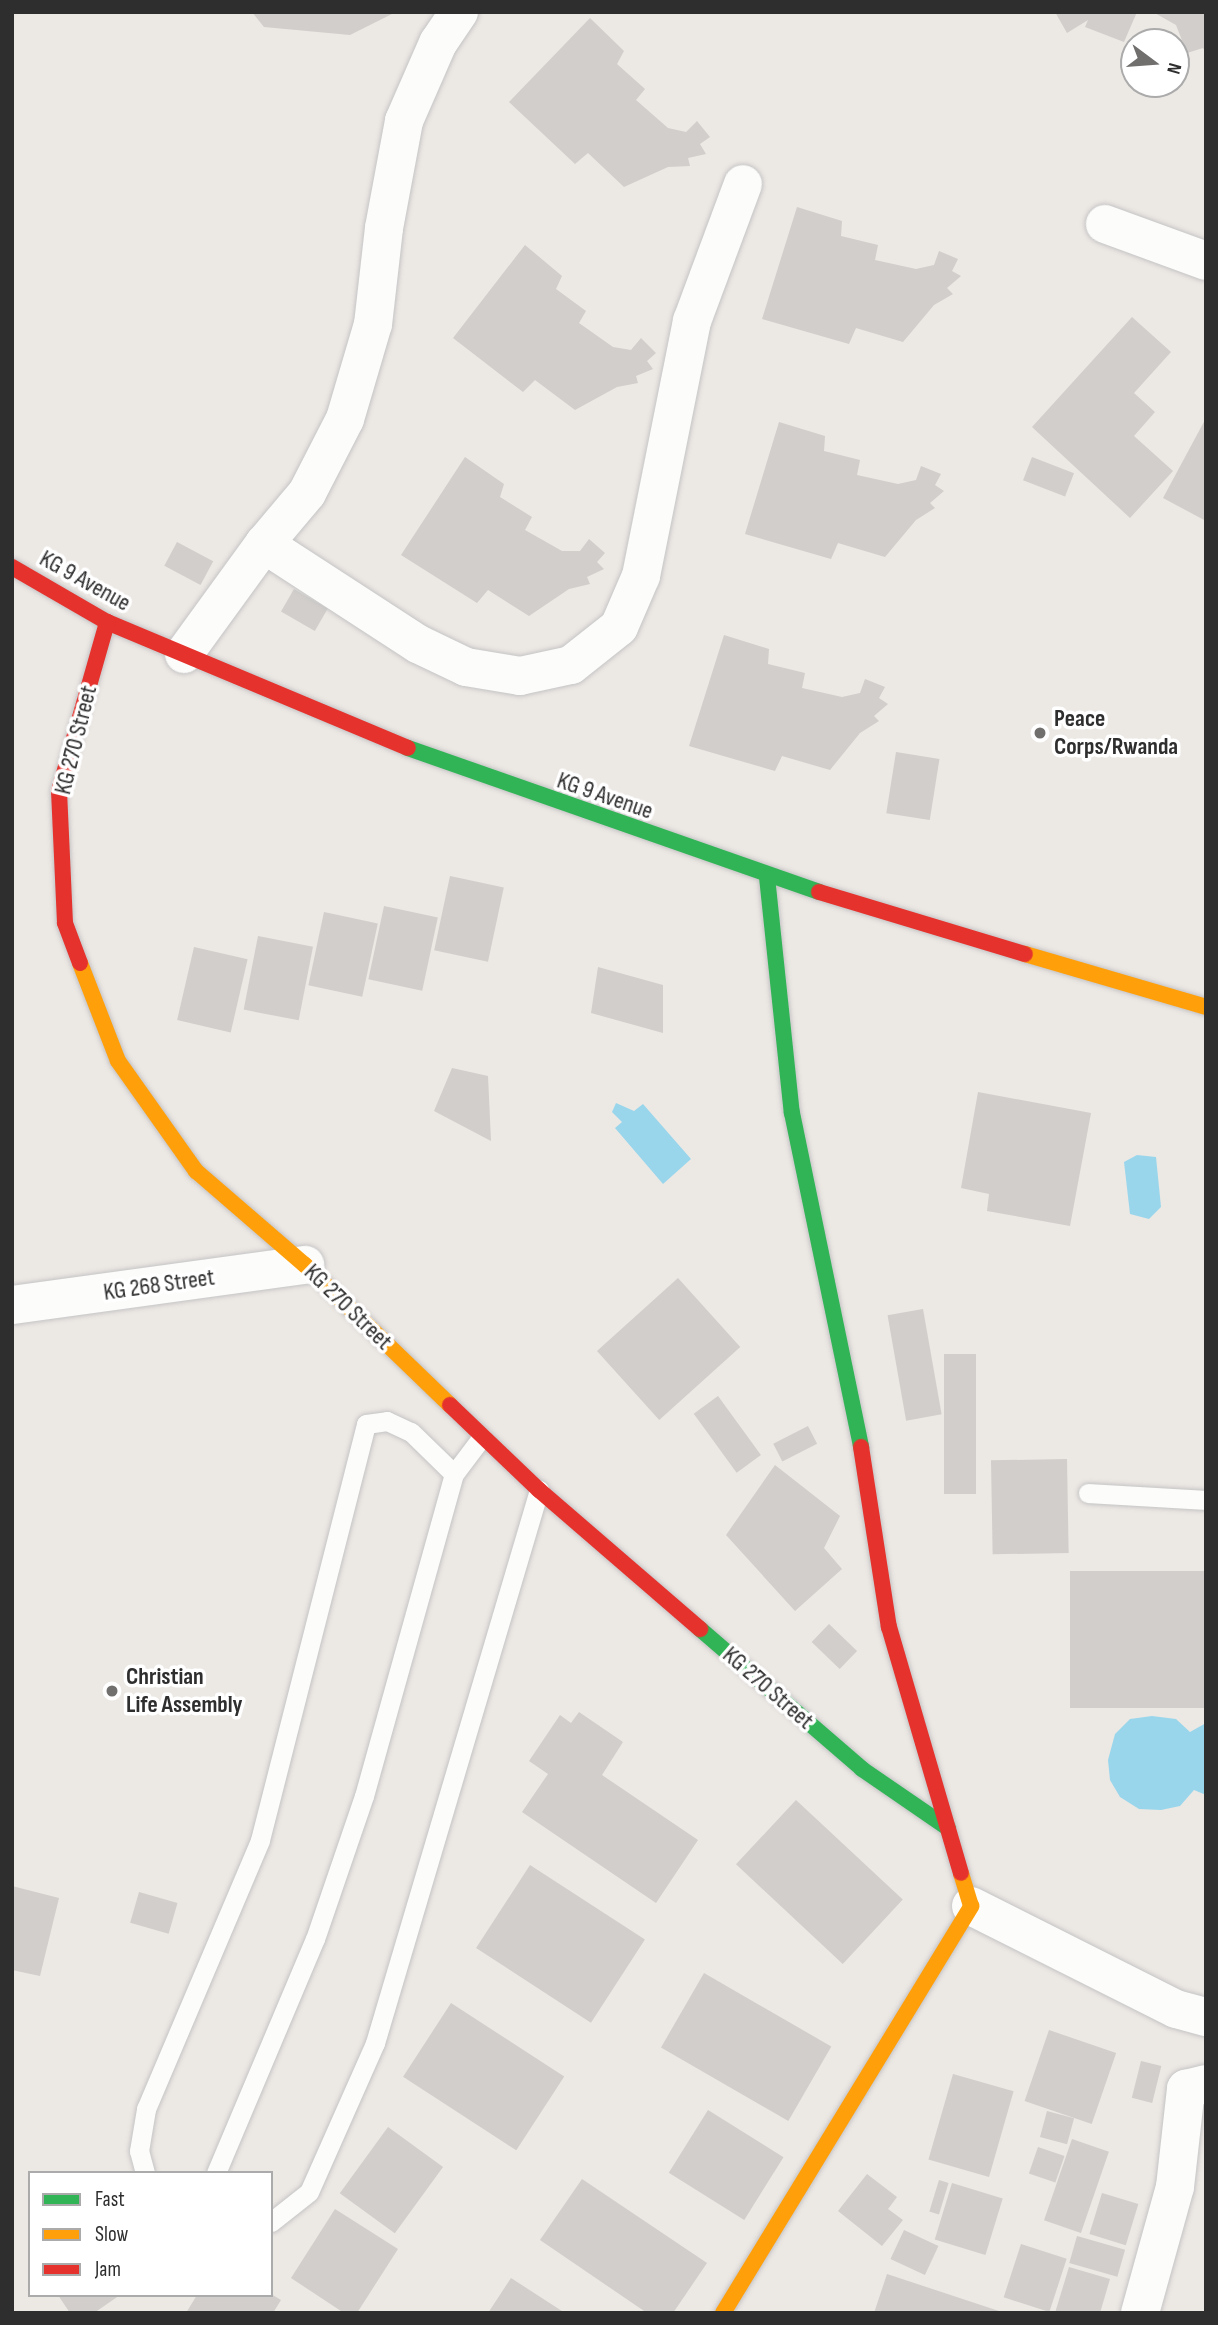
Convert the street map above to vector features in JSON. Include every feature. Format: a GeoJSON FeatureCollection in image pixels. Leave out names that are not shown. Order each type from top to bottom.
{"type":"FeatureCollection","features":[{"type":"Feature","properties":{"kind":"street"},"geometry":{"type":"LineString","coordinates":[[184,654],[264,544],[307,493],[345,419],[373,324],[384,228],[404,121],[438,43],[459,12]]}},
{"type":"Feature","properties":{"kind":"street"},"geometry":{"type":"LineString","coordinates":[[264,544],[418,645],[466,667],[520,676],[571,665],[619,627],[641,576],[692,321],[743,184]]}},
{"type":"Feature","properties":{"kind":"street"},"geometry":{"type":"LineString","coordinates":[[1105,224],[1206,261]]}},
{"type":"Feature","properties":{"kind":"street","name":"KG 9 Avenue"},"geometry":{"type":"LineString","coordinates":[[12,567],[107,622],[441,762],[767,877],[1206,1007]]}},
{"type":"Feature","properties":{"kind":"street","name":"KG 270 Street"},"geometry":{"type":"LineString","coordinates":[[107,622],[59,791],[65,923],[118,1061],[196,1171],[305,1265],[539,1490],[862,1769],[948,1828]]}},
{"type":"Feature","properties":{"kind":"street"},"geometry":{"type":"LineString","coordinates":[[767,877],[792,1113],[858,1425],[889,1627],[971,1906],[1176,2009],[1206,2017]]}},
{"type":"Feature","properties":{"kind":"street","name":"KG 268 Street"},"geometry":{"type":"LineString","coordinates":[[12,1305],[305,1265]]}},
{"type":"Feature","properties":{"kind":"street"},"geometry":{"type":"LineString","coordinates":[[723,2313],[971,1906]]}},
{"type":"Feature","properties":{"kind":"street"},"geometry":{"type":"LineString","coordinates":[[1140,2313],[1175,2187],[1186,2089],[1206,2084]]}},
{"type":"Feature","properties":{"kind":"lane"},"geometry":{"type":"LineString","coordinates":[[144,2171],[139,2151],[146,2109],[260,1840],[366,1424],[387,1421],[411,1432],[454,1474]]}},
{"type":"Feature","properties":{"kind":"lane"},"geometry":{"type":"LineString","coordinates":[[217,2171],[315,1939],[351,1835],[454,1474],[482,1437]]}},
{"type":"Feature","properties":{"kind":"lane"},"geometry":{"type":"LineString","coordinates":[[273,2220],[309,2192],[375,2043],[539,1490]]}},
{"type":"Feature","properties":{"kind":"lane"},"geometry":{"type":"LineString","coordinates":[[1088,1493],[1206,1500]]}},
{"type":"Feature","properties":{"kind":"water"},"geometry":{"type":"Polygon","coordinates":[[[616,1103],[634,1111],[643,1104],[691,1159],[663,1184],[615,1128],[622,1122],[612,1112],[616,1103]]]}},
{"type":"Feature","properties":{"kind":"water"},"geometry":{"type":"Polygon","coordinates":[[[1137,1155],[1156,1157],[1161,1207],[1149,1219],[1130,1214],[1124,1162],[1137,1155]]]}},
{"type":"Feature","properties":{"kind":"water"},"geometry":{"type":"Polygon","coordinates":[[[1152,1716],[1176,1719],[1190,1732],[1206,1723],[1206,1795],[1194,1790],[1180,1806],[1161,1810],[1139,1809],[1120,1797],[1110,1780],[1108,1760],[1115,1734],[1130,1719],[1152,1716]]]}},
{"type":"Feature","properties":{"kind":"building"},"geometry":{"type":"Polygon","coordinates":[[[252,12],[396,12],[350,35],[264,27],[252,12]]]}},
{"type":"Feature","properties":{"kind":"building"},"geometry":{"type":"Polygon","coordinates":[[[1055,12],[1137,12],[1130,28],[1120,28],[1120,40],[1085,27],[1088,20],[1067,33],[1055,12]]]}},
{"type":"Feature","properties":{"kind":"building"},"geometry":{"type":"Polygon","coordinates":[[[1153,12],[1206,12],[1206,53],[1203,48],[1190,52],[1190,28],[1177,28],[1153,12]]]}},
{"type":"Feature","properties":{"kind":"building"},"geometry":{"type":"Polygon","coordinates":[[[590,18],[624,51],[617,64],[645,89],[636,100],[668,128],[686,132],[697,121],[710,137],[700,144],[706,154],[688,158],[690,166],[668,167],[624,187],[588,153],[575,164],[509,102],[590,18]]]}},
{"type":"Feature","properties":{"kind":"building"},"geometry":{"type":"Polygon","coordinates":[[[797,207],[842,221],[841,236],[878,245],[875,260],[916,269],[934,265],[939,251],[958,259],[952,271],[961,276],[947,288],[953,294],[934,305],[903,342],[856,328],[849,344],[762,319],[797,207]]]}},
{"type":"Feature","properties":{"kind":"building"},"geometry":{"type":"Polygon","coordinates":[[[525,245],[562,276],[556,289],[586,311],[579,323],[613,347],[631,350],[641,338],[656,353],[647,361],[653,369],[636,376],[638,383],[617,387],[575,410],[535,380],[523,392],[453,338],[525,245]]]}},
{"type":"Feature","properties":{"kind":"building"},"geometry":{"type":"Polygon","coordinates":[[[1132,317],[1171,352],[1134,393],[1155,412],[1134,436],[1173,471],[1130,518],[1032,427],[1132,317]]]}},
{"type":"Feature","properties":{"kind":"building"},"geometry":{"type":"Polygon","coordinates":[[[1206,418],[1206,521],[1163,498],[1206,418]]]}},
{"type":"Feature","properties":{"kind":"building"},"geometry":{"type":"Polygon","coordinates":[[[779,422],[825,436],[824,451],[860,460],[857,475],[898,484],[916,480],[921,466],[941,474],[935,485],[944,491],[930,503],[935,508],[916,520],[885,557],[838,543],[831,559],[745,534],[779,422]]]}},
{"type":"Feature","properties":{"kind":"building"},"geometry":{"type":"Polygon","coordinates":[[[465,457],[504,484],[500,497],[532,517],[525,530],[562,551],[580,551],[589,539],[605,553],[597,562],[604,569],[587,577],[590,584],[569,589],[529,616],[488,590],[477,603],[401,555],[465,457]]]}},
{"type":"Feature","properties":{"kind":"building"},"geometry":{"type":"Polygon","coordinates":[[[1032,457],[1074,473],[1065,496],[1023,480],[1032,457]]]}},
{"type":"Feature","properties":{"kind":"building"},"geometry":{"type":"Polygon","coordinates":[[[177,542],[213,561],[201,585],[164,566],[177,542]]]}},
{"type":"Feature","properties":{"kind":"building"},"geometry":{"type":"Polygon","coordinates":[[[294,589],[328,608],[315,631],[281,612],[294,589]]]}},
{"type":"Feature","properties":{"kind":"building"},"geometry":{"type":"Polygon","coordinates":[[[724,635],[769,649],[768,664],[805,673],[802,688],[842,697],[860,693],[865,679],[885,687],[879,698],[888,704],[874,716],[879,721],[860,733],[830,770],[782,756],[775,771],[689,746],[724,635]]]}},
{"type":"Feature","properties":{"kind":"building"},"geometry":{"type":"Polygon","coordinates":[[[896,752],[939,759],[930,820],[886,813],[896,752]]]}},
{"type":"Feature","properties":{"kind":"building"},"geometry":{"type":"Polygon","coordinates":[[[450,876],[504,887],[488,962],[434,950],[450,876]]]}},
{"type":"Feature","properties":{"kind":"building"},"geometry":{"type":"Polygon","coordinates":[[[384,906],[438,917],[422,991],[368,979],[384,906]]]}},
{"type":"Feature","properties":{"kind":"building"},"geometry":{"type":"Polygon","coordinates":[[[324,912],[378,923],[362,997],[308,985],[324,912]]]}},
{"type":"Feature","properties":{"kind":"building"},"geometry":{"type":"Polygon","coordinates":[[[258,936],[313,947],[299,1020],[244,1010],[258,936]]]}},
{"type":"Feature","properties":{"kind":"building"},"geometry":{"type":"Polygon","coordinates":[[[194,947],[248,959],[231,1032],[177,1020],[194,947]]]}},
{"type":"Feature","properties":{"kind":"building"},"geometry":{"type":"Polygon","coordinates":[[[598,967],[663,985],[663,1033],[591,1013],[598,967]]]}},
{"type":"Feature","properties":{"kind":"building"},"geometry":{"type":"Polygon","coordinates":[[[452,1068],[488,1076],[491,1141],[434,1111],[452,1068]]]}},
{"type":"Feature","properties":{"kind":"building"},"geometry":{"type":"Polygon","coordinates":[[[978,1092],[1091,1113],[1070,1226],[987,1211],[989,1194],[961,1188],[978,1092]]]}},
{"type":"Feature","properties":{"kind":"building"},"geometry":{"type":"Polygon","coordinates":[[[678,1278],[740,1347],[659,1420],[597,1351],[678,1278]]]}},
{"type":"Feature","properties":{"kind":"building"},"geometry":{"type":"Polygon","coordinates":[[[923,1309],[942,1414],[906,1421],[888,1315],[923,1309]]]}},
{"type":"Feature","properties":{"kind":"building"},"geometry":{"type":"Polygon","coordinates":[[[944,1354],[976,1354],[976,1494],[944,1494],[944,1354]]]}},
{"type":"Feature","properties":{"kind":"building"},"geometry":{"type":"Polygon","coordinates":[[[718,1396],[761,1455],[737,1473],[694,1414],[718,1396]]]}},
{"type":"Feature","properties":{"kind":"building"},"geometry":{"type":"Polygon","coordinates":[[[808,1426],[817,1444],[782,1462],[773,1444],[808,1426]]]}},
{"type":"Feature","properties":{"kind":"building"},"geometry":{"type":"Polygon","coordinates":[[[1067,1459],[1069,1553],[993,1554],[991,1460],[1067,1459]]]}},
{"type":"Feature","properties":{"kind":"building"},"geometry":{"type":"Polygon","coordinates":[[[775,1465],[840,1516],[824,1548],[842,1569],[795,1611],[726,1535],[775,1465]]]}},
{"type":"Feature","properties":{"kind":"building"},"geometry":{"type":"Polygon","coordinates":[[[1070,1571],[1206,1571],[1206,1708],[1070,1708],[1070,1571]]]}},
{"type":"Feature","properties":{"kind":"building"},"geometry":{"type":"Polygon","coordinates":[[[829,1624],[857,1651],[840,1669],[812,1642],[829,1624]]]}},
{"type":"Feature","properties":{"kind":"building"},"geometry":{"type":"Polygon","coordinates":[[[579,1712],[623,1742],[602,1775],[698,1840],[656,1903],[522,1812],[548,1774],[529,1761],[560,1715],[571,1723],[579,1712]]]}},
{"type":"Feature","properties":{"kind":"building"},"geometry":{"type":"Polygon","coordinates":[[[796,1800],[903,1900],[843,1964],[736,1864],[796,1800]]]}},
{"type":"Feature","properties":{"kind":"building"},"geometry":{"type":"Polygon","coordinates":[[[530,1865],[645,1940],[591,2023],[476,1948],[530,1865]]]}},
{"type":"Feature","properties":{"kind":"building"},"geometry":{"type":"Polygon","coordinates":[[[12,1886],[59,1898],[40,1976],[12,1970],[12,1886]]]}},
{"type":"Feature","properties":{"kind":"building"},"geometry":{"type":"Polygon","coordinates":[[[139,1892],[177,1903],[169,1934],[130,1923],[139,1892]]]}},
{"type":"Feature","properties":{"kind":"building"},"geometry":{"type":"Polygon","coordinates":[[[704,1973],[831,2046],[788,2121],[661,2047],[704,1973]]]}},
{"type":"Feature","properties":{"kind":"building"},"geometry":{"type":"Polygon","coordinates":[[[451,2003],[564,2077],[516,2150],[403,2077],[451,2003]]]}},
{"type":"Feature","properties":{"kind":"building"},"geometry":{"type":"Polygon","coordinates":[[[1049,2030],[1116,2053],[1092,2124],[1025,2101],[1049,2030]]]}},
{"type":"Feature","properties":{"kind":"building"},"geometry":{"type":"Polygon","coordinates":[[[1141,2061],[1161,2066],[1152,2103],[1132,2098],[1141,2061]]]}},
{"type":"Feature","properties":{"kind":"building"},"geometry":{"type":"Polygon","coordinates":[[[953,2074],[1014,2091],[989,2177],[928,2160],[953,2074]]]}},
{"type":"Feature","properties":{"kind":"building"},"geometry":{"type":"Polygon","coordinates":[[[708,2110],[783,2157],[744,2220],[669,2173],[708,2110]]]}},
{"type":"Feature","properties":{"kind":"building"},"geometry":{"type":"Polygon","coordinates":[[[1047,2111],[1074,2118],[1067,2144],[1040,2137],[1047,2111]]]}},
{"type":"Feature","properties":{"kind":"building"},"geometry":{"type":"Polygon","coordinates":[[[388,2127],[443,2167],[395,2233],[340,2193],[388,2127]]]}},
{"type":"Feature","properties":{"kind":"building"},"geometry":{"type":"Polygon","coordinates":[[[1072,2139],[1109,2152],[1081,2233],[1044,2220],[1072,2139]]]}},
{"type":"Feature","properties":{"kind":"building"},"geometry":{"type":"Polygon","coordinates":[[[1038,2147],[1064,2156],[1055,2183],[1029,2173],[1038,2147]]]}},
{"type":"Feature","properties":{"kind":"building"},"geometry":{"type":"Polygon","coordinates":[[[867,2174],[897,2197],[888,2209],[903,2220],[882,2246],[838,2211],[867,2174]]]}},
{"type":"Feature","properties":{"kind":"building"},"geometry":{"type":"Polygon","coordinates":[[[582,2179],[707,2263],[673,2313],[647,2313],[540,2240],[582,2179]]]}},
{"type":"Feature","properties":{"kind":"building"},"geometry":{"type":"Polygon","coordinates":[[[939,2180],[949,2183],[939,2214],[929,2212],[939,2180]]]}},
{"type":"Feature","properties":{"kind":"building"},"geometry":{"type":"Polygon","coordinates":[[[952,2183],[1003,2198],[985,2255],[935,2239],[952,2183]]]}},
{"type":"Feature","properties":{"kind":"building"},"geometry":{"type":"Polygon","coordinates":[[[1102,2193],[1138,2204],[1126,2245],[1089,2234],[1102,2193]]]}},
{"type":"Feature","properties":{"kind":"building"},"geometry":{"type":"Polygon","coordinates":[[[335,2209],[398,2249],[357,2313],[344,2313],[291,2278],[335,2209]]]}},
{"type":"Feature","properties":{"kind":"building"},"geometry":{"type":"Polygon","coordinates":[[[904,2230],[938,2246],[925,2275],[890,2259],[904,2230]]]}},
{"type":"Feature","properties":{"kind":"building"},"geometry":{"type":"Polygon","coordinates":[[[1077,2236],[1125,2250],[1117,2277],[1069,2263],[1077,2236]]]}},
{"type":"Feature","properties":{"kind":"building"},"geometry":{"type":"Polygon","coordinates":[[[1021,2244],[1067,2259],[1049,2312],[1004,2297],[1021,2244]]]}},
{"type":"Feature","properties":{"kind":"building"},"geometry":{"type":"Polygon","coordinates":[[[1069,2267],[1110,2279],[1100,2313],[1055,2313],[1069,2267]]]}},
{"type":"Feature","properties":{"kind":"building"},"geometry":{"type":"Polygon","coordinates":[[[887,2274],[1002,2312],[1002,2313],[874,2313],[887,2274]]]}},
{"type":"Feature","properties":{"kind":"building"},"geometry":{"type":"Polygon","coordinates":[[[511,2278],[565,2313],[488,2313],[511,2278]]]}},
{"type":"Feature","properties":{"kind":"building"},"geometry":{"type":"Polygon","coordinates":[[[273,2295],[281,2300],[273,2313],[186,2313],[196,2297],[273,2295]]]}},
{"type":"Feature","properties":{"kind":"building"},"geometry":{"type":"Polygon","coordinates":[[[59,2297],[117,2297],[94,2313],[70,2313],[59,2297]]]}},
{"type":"Feature","properties":{"kind":"traffic: fast"},"geometry":{"type":"LineString","coordinates":[[408,748],[819,892]]}},
{"type":"Feature","properties":{"kind":"traffic: fast"},"geometry":{"type":"LineString","coordinates":[[767,877],[792,1113],[861,1447]]}},
{"type":"Feature","properties":{"kind":"traffic: fast"},"geometry":{"type":"LineString","coordinates":[[700,1629],[862,1769],[948,1828]]}},
{"type":"Feature","properties":{"kind":"traffic: slow"},"geometry":{"type":"LineString","coordinates":[[1025,954],[1206,1007]]}},
{"type":"Feature","properties":{"kind":"traffic: slow"},"geometry":{"type":"LineString","coordinates":[[80,963],[118,1061],[196,1171],[305,1265],[450,1405]]}},
{"type":"Feature","properties":{"kind":"traffic: slow"},"geometry":{"type":"LineString","coordinates":[[723,2313],[971,1906],[961,1873]]}},
{"type":"Feature","properties":{"kind":"traffic: jam"},"geometry":{"type":"LineString","coordinates":[[12,567],[107,622],[408,748]]}},
{"type":"Feature","properties":{"kind":"traffic: jam"},"geometry":{"type":"LineString","coordinates":[[80,963],[65,923],[59,791],[107,622]]}},
{"type":"Feature","properties":{"kind":"traffic: jam"},"geometry":{"type":"LineString","coordinates":[[819,892],[1025,954]]}},
{"type":"Feature","properties":{"kind":"traffic: jam"},"geometry":{"type":"LineString","coordinates":[[450,1405],[539,1490],[700,1629]]}},
{"type":"Feature","properties":{"kind":"traffic: jam"},"geometry":{"type":"LineString","coordinates":[[861,1447],[889,1627],[961,1873]]}},
{"type":"Feature","properties":{"kind":"place","name":"Peace Corps/Rwanda"},"geometry":{"type":"Point","coordinates":[1040,733]}},
{"type":"Feature","properties":{"kind":"place","name":"Christian Life Assembly"},"geometry":{"type":"Point","coordinates":[112,1691]}}]}
